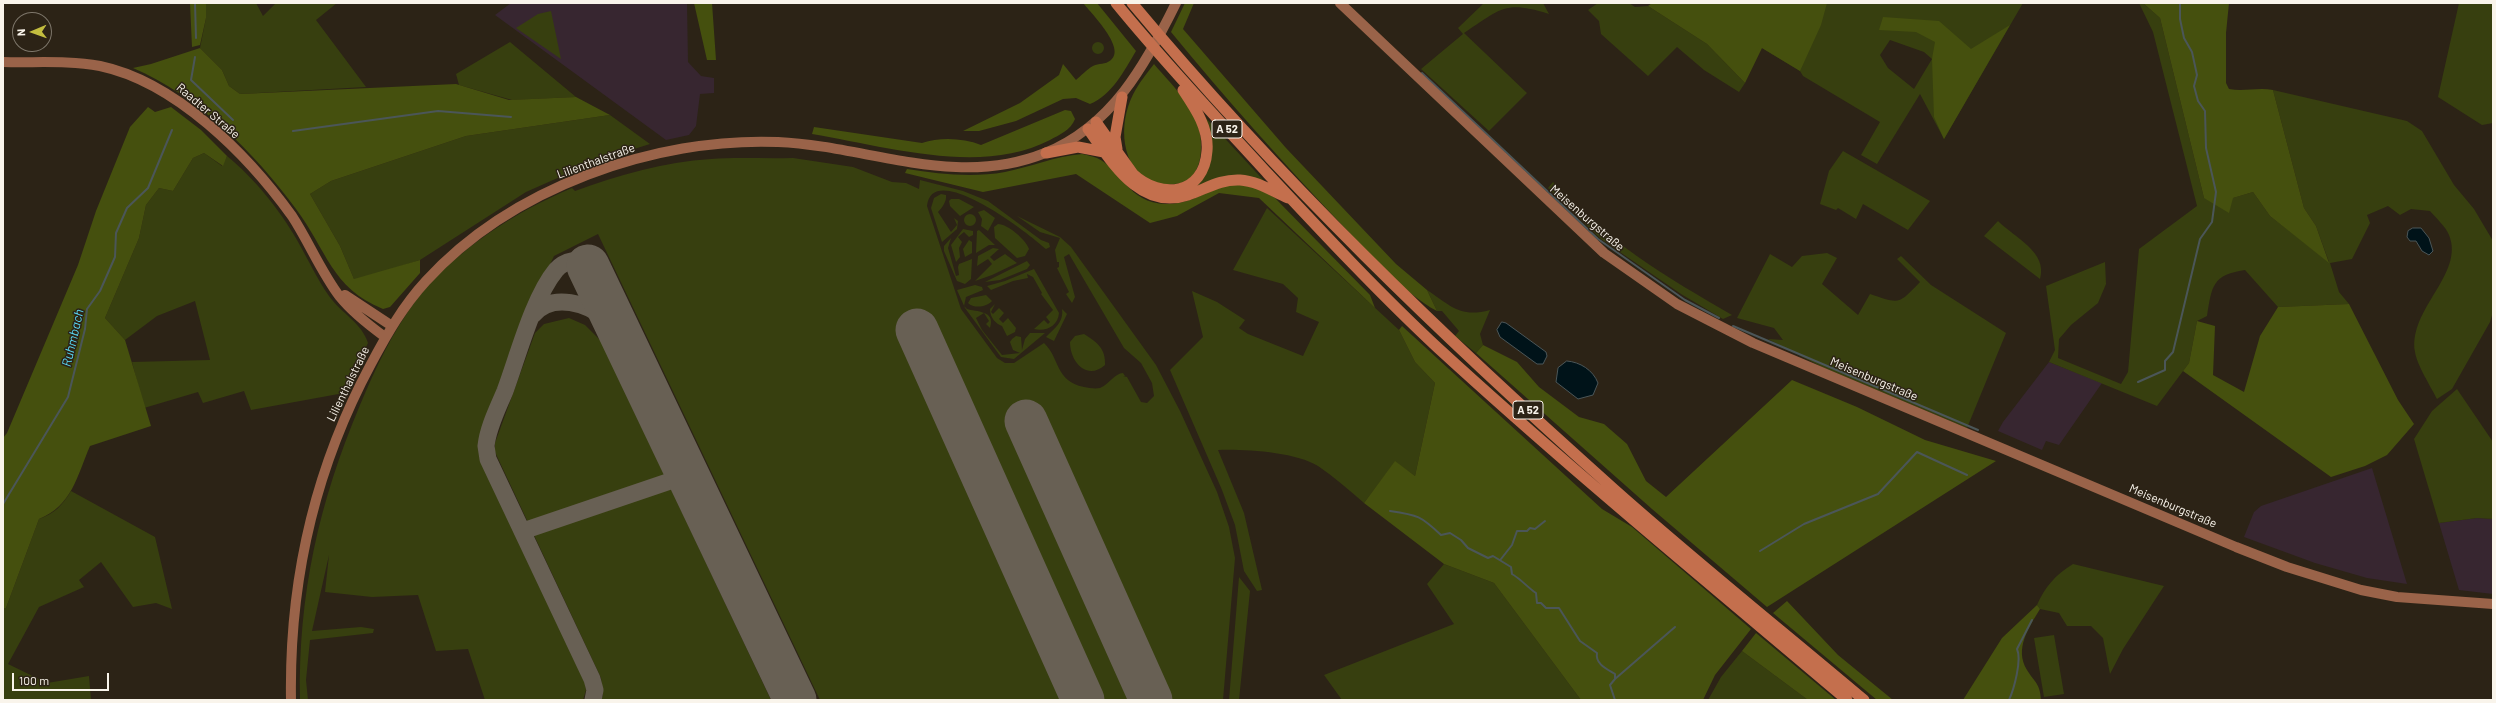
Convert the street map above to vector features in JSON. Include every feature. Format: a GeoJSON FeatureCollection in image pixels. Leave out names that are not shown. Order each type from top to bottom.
{"type":"FeatureCollection","features":[{"type":"Feature","properties":{"kind":"highway","name":"A 52"},"geometry":{"type":"LineString","coordinates":[[1116,3],[1161,58],[1293,200],[1384,296],[1443,353],[1602,493],[1847,700]]}},
{"type":"Feature","properties":{"kind":"highway","name":"A 52"},"geometry":{"type":"LineString","coordinates":[[1132,3],[1213,98],[1301,193],[1475,361],[1616,490],[1864,700]]}},
{"type":"Feature","properties":{"kind":"highway"},"geometry":{"type":"LineString","coordinates":[[1092,125],[1141,181],[1161,191],[1180,189],[1190,184],[1199,175],[1205,163],[1206,138],[1199,113],[1161,58]]}},
{"type":"Feature","properties":{"kind":"highway"},"geometry":{"type":"LineString","coordinates":[[1117,152],[1115,137],[1122,97]]}},
{"type":"Feature","properties":{"kind":"highway"},"geometry":{"type":"LineString","coordinates":[[1092,125],[1104,152],[1136,188],[1155,198],[1178,198],[1219,182],[1240,180],[1260,185],[1293,200]]}},
{"type":"Feature","properties":{"kind":"highway"},"geometry":{"type":"LineString","coordinates":[[1046,153],[1078,147],[1104,152]]}},
{"type":"Feature","properties":{"kind":"main road","name":"Meisenburgstraße"},"geometry":{"type":"LineString","coordinates":[[1340,3],[1604,253],[1678,304],[1720,326],[1753,343],[2287,567],[2375,593],[2493,604]]}},
{"type":"Feature","properties":{"kind":"main road","name":"Lilienthalstraße"},"geometry":{"type":"LineString","coordinates":[[291,700],[291,656],[299,575],[313,507],[340,429],[385,337],[392,326],[424,283],[478,235],[510,213],[585,176],[639,158],[702,146],[778,142],[845,151],[938,167],[966,168],[1020,161],[1046,153],[1092,125],[1122,97],[1143,65],[1175,7]]}},
{"type":"Feature","properties":{"kind":"main road","name":"Raadter Straße"},"geometry":{"type":"LineString","coordinates":[[3,62],[80,63],[100,66],[118,71],[160,88],[212,129],[267,184],[292,217],[340,297],[385,337]]}},
{"type":"Feature","properties":{"kind":"main road","name":"Raadter Straße"},"geometry":{"type":"LineString","coordinates":[[333,285],[392,326]]}},
{"type":"Feature","properties":{"kind":"shaded area"},"geometry":{"type":"Polygon","coordinates":[[[511,3],[687,3],[688,62],[701,76],[714,78],[714,93],[700,94],[696,126],[689,135],[666,140],[495,15],[511,3]]]}},
{"type":"Feature","properties":{"kind":"shaded area"},"geometry":{"type":"Polygon","coordinates":[[[2413,228],[2421,228],[2429,238],[2433,251],[2429,255],[2422,251],[2416,241],[2410,241],[2407,237],[2408,231],[2413,228]]]}},
{"type":"Feature","properties":{"kind":"shaded area"},"geometry":{"type":"Polygon","coordinates":[[[1502,322],[1506,323],[1546,352],[1547,356],[1543,364],[1537,364],[1500,337],[1497,330],[1502,322]]]}},
{"type":"Feature","properties":{"kind":"shaded area"},"geometry":{"type":"Polygon","coordinates":[[[1567,361],[1581,365],[1593,374],[1598,383],[1593,395],[1578,399],[1556,382],[1558,368],[1567,361]]]}},
{"type":"Feature","properties":{"kind":"shaded area"},"geometry":{"type":"Polygon","coordinates":[[[2049,362],[2102,383],[2059,445],[2046,441],[2042,450],[1998,431],[2003,422],[2049,362]]]}},
{"type":"Feature","properties":{"kind":"shaded area"},"geometry":{"type":"Polygon","coordinates":[[[2372,468],[2407,584],[2367,578],[2315,563],[2244,537],[2254,512],[2261,506],[2372,468]]]}},
{"type":"Feature","properties":{"kind":"shaded area"},"geometry":{"type":"Polygon","coordinates":[[[2477,518],[2493,519],[2493,594],[2459,590],[2439,523],[2477,518]]]}},
{"type":"Feature","properties":{"kind":"green space"},"geometry":{"type":"Polygon","coordinates":[[[190,3],[206,3],[206,18],[200,45],[192,47],[190,3]]]}},
{"type":"Feature","properties":{"kind":"green space"},"geometry":{"type":"Polygon","coordinates":[[[206,3],[256,3],[263,16],[276,3],[337,3],[316,20],[366,87],[240,94],[229,86],[222,70],[200,48],[206,18],[206,3]]]}},
{"type":"Feature","properties":{"kind":"green space"},"geometry":{"type":"Polygon","coordinates":[[[694,3],[712,3],[716,60],[707,60],[694,3]]]}},
{"type":"Feature","properties":{"kind":"green space"},"geometry":{"type":"Polygon","coordinates":[[[1083,3],[1097,3],[1136,51],[1111,89],[1098,100],[1090,104],[1076,98],[1063,99],[1016,121],[979,131],[963,131],[1020,103],[1059,75],[1063,64],[1076,80],[1093,66],[1106,63],[1111,60],[1114,55],[1114,48],[1111,40],[1100,23],[1083,3]]]}},
{"type":"Feature","properties":{"kind":"green space"},"geometry":{"type":"Polygon","coordinates":[[[1185,3],[1194,3],[1183,29],[1286,148],[1396,264],[1427,290],[1437,311],[1399,284],[1364,249],[1255,130],[1171,32],[1185,3]]]}},
{"type":"Feature","properties":{"kind":"green space"},"geometry":{"type":"Polygon","coordinates":[[[1484,3],[1543,3],[1549,14],[1522,8],[1504,9],[1495,13],[1464,33],[1527,93],[1489,131],[1421,69],[1463,34],[1458,28],[1484,3]]]}},
{"type":"Feature","properties":{"kind":"green space"},"geometry":{"type":"Polygon","coordinates":[[[1598,3],[1629,3],[1635,7],[1648,6],[1707,44],[1745,83],[1739,92],[1704,70],[1677,47],[1648,76],[1601,34],[1599,21],[1588,10],[1598,3]]]}},
{"type":"Feature","properties":{"kind":"green space"},"geometry":{"type":"Polygon","coordinates":[[[1652,3],[1827,3],[1821,25],[1800,71],[1762,48],[1745,83],[1707,44],[1648,6],[1652,3]]]}},
{"type":"Feature","properties":{"kind":"green space"},"geometry":{"type":"Polygon","coordinates":[[[1786,3],[2023,3],[1944,139],[1920,94],[1877,164],[1861,155],[1880,122],[1803,76],[1800,71],[1762,48],[1786,3]],[[1890,40],[1880,55],[1888,68],[1914,89],[1932,59],[1924,52],[1890,40]]]}},
{"type":"Feature","properties":{"kind":"green space"},"geometry":{"type":"Polygon","coordinates":[[[2139,3],[2143,3],[2160,18],[2204,198],[2233,198],[2253,192],[2270,216],[2329,262],[2316,226],[2304,208],[2273,90],[2407,121],[2422,131],[2454,185],[2474,209],[2493,241],[2493,312],[2490,322],[2452,389],[2437,399],[2421,369],[2415,352],[2415,336],[2420,321],[2449,264],[2452,249],[2448,232],[2430,211],[2411,209],[2400,215],[2388,206],[2367,215],[2370,223],[2352,259],[2330,263],[2339,292],[2349,304],[2278,307],[2245,270],[2234,272],[2220,279],[2210,297],[2207,316],[2197,321],[2189,363],[2157,406],[2049,362],[2055,350],[2046,286],[2105,262],[2106,284],[2098,303],[2071,325],[2059,339],[2058,358],[2121,384],[2128,372],[2139,249],[2197,206],[2153,32],[2139,3]]]}},
{"type":"Feature","properties":{"kind":"green space"},"geometry":{"type":"Polygon","coordinates":[[[2143,3],[2229,3],[2226,33],[2226,83],[2229,89],[2273,90],[2304,208],[2316,226],[2329,263],[2270,216],[2253,192],[2233,198],[2229,213],[2204,198],[2160,18],[2143,3]]]}},
{"type":"Feature","properties":{"kind":"green space"},"geometry":{"type":"Polygon","coordinates":[[[2459,3],[2493,3],[2493,123],[2482,125],[2438,97],[2459,3]]]}},
{"type":"Feature","properties":{"kind":"green space"},"geometry":{"type":"Polygon","coordinates":[[[551,11],[561,59],[516,28],[538,14],[551,11]]]}},
{"type":"Feature","properties":{"kind":"green space"},"geometry":{"type":"Polygon","coordinates":[[[1883,17],[1939,21],[1971,49],[2010,25],[1944,139],[1934,117],[1932,59],[1935,42],[1916,32],[1879,30],[1883,17]]]}},
{"type":"Feature","properties":{"kind":"green space"},"geometry":{"type":"Polygon","coordinates":[[[510,42],[576,97],[512,100],[459,85],[456,74],[510,42]]]}},
{"type":"Feature","properties":{"kind":"green space"},"geometry":{"type":"Polygon","coordinates":[[[1096,42],[1100,42],[1104,48],[1100,54],[1096,54],[1092,50],[1092,46],[1096,42]]]}},
{"type":"Feature","properties":{"kind":"green space"},"geometry":{"type":"Polygon","coordinates":[[[200,48],[222,70],[229,86],[240,94],[456,84],[509,100],[576,97],[610,115],[466,136],[331,181],[310,194],[340,246],[354,279],[420,260],[420,273],[390,307],[383,309],[366,300],[352,290],[341,279],[296,209],[280,188],[243,147],[202,110],[180,94],[133,68],[151,64],[200,48]]]}},
{"type":"Feature","properties":{"kind":"green space"},"geometry":{"type":"Polygon","coordinates":[[[1154,64],[1189,105],[1196,117],[1199,128],[1201,151],[1199,162],[1189,179],[1179,183],[1159,184],[1148,182],[1138,173],[1131,163],[1124,138],[1126,112],[1130,100],[1142,79],[1154,64]]]}},
{"type":"Feature","properties":{"kind":"green space"},"geometry":{"type":"Polygon","coordinates":[[[148,107],[155,112],[171,107],[201,130],[227,156],[223,166],[204,153],[193,158],[173,191],[159,188],[146,205],[139,238],[105,318],[125,340],[151,426],[90,446],[77,479],[66,498],[50,513],[39,519],[6,608],[3,608],[3,438],[7,433],[78,265],[96,211],[130,127],[148,107]]]}},
{"type":"Feature","properties":{"kind":"green space"},"geometry":{"type":"Polygon","coordinates":[[[1065,110],[1071,111],[1075,119],[1071,126],[1061,134],[1023,151],[994,156],[964,157],[932,155],[901,151],[812,134],[814,127],[922,143],[952,139],[981,145],[1065,110]]]}},
{"type":"Feature","properties":{"kind":"green space"},"geometry":{"type":"Polygon","coordinates":[[[610,115],[650,144],[596,161],[526,192],[420,260],[360,279],[354,279],[340,246],[310,194],[331,181],[466,136],[610,115]]]}},
{"type":"Feature","properties":{"kind":"green space"},"geometry":{"type":"Polygon","coordinates":[[[1205,117],[1267,184],[1194,187],[1203,175],[1205,117]]]}},
{"type":"Feature","properties":{"kind":"green space"},"geometry":{"type":"Polygon","coordinates":[[[1843,151],[1930,201],[1908,230],[1863,204],[1856,219],[1838,208],[1836,210],[1820,204],[1829,171],[1843,151]]]}},
{"type":"Feature","properties":{"kind":"green space"},"geometry":{"type":"Polygon","coordinates":[[[204,153],[222,166],[227,156],[257,184],[290,229],[320,283],[329,296],[356,324],[365,336],[368,343],[344,393],[251,410],[244,391],[203,403],[198,392],[144,408],[132,362],[210,360],[195,301],[157,316],[125,340],[105,318],[139,238],[146,205],[159,188],[173,191],[193,158],[204,153]]]}},
{"type":"Feature","properties":{"kind":"green space"},"geometry":{"type":"Polygon","coordinates":[[[1082,154],[1097,158],[1106,163],[1134,192],[1142,198],[1153,202],[1166,204],[1181,203],[1230,184],[1243,184],[1257,188],[1275,198],[1370,295],[1375,308],[1259,198],[1219,193],[1177,216],[1150,223],[1076,174],[983,192],[905,173],[907,169],[956,175],[993,174],[1015,170],[1062,157],[1082,154]]]}},
{"type":"Feature","properties":{"kind":"green space"},"geometry":{"type":"Polygon","coordinates":[[[731,158],[793,158],[853,167],[892,182],[906,183],[919,189],[920,180],[963,191],[988,201],[1041,240],[1049,243],[1050,247],[1046,249],[1003,217],[983,204],[963,195],[946,190],[933,193],[927,206],[961,309],[997,358],[1005,363],[1014,363],[1044,343],[1068,380],[1088,388],[1100,388],[1117,375],[1123,373],[1125,376],[1123,376],[1127,377],[1141,402],[1147,403],[1154,396],[1152,383],[1141,363],[1124,348],[1069,254],[1064,257],[1075,297],[1072,303],[1066,294],[1069,292],[1057,268],[1059,267],[1059,262],[1057,262],[1055,250],[1060,238],[1040,232],[1017,216],[1060,237],[1071,247],[1156,365],[1180,411],[1217,492],[1229,527],[1235,558],[1223,700],[820,700],[598,234],[554,256],[519,330],[480,438],[479,456],[585,679],[586,690],[583,700],[485,700],[468,649],[436,651],[418,595],[372,597],[325,592],[329,555],[312,631],[361,627],[374,629],[373,633],[310,640],[306,680],[308,700],[300,700],[300,661],[307,586],[322,513],[333,477],[360,405],[385,350],[408,311],[433,281],[468,248],[487,234],[529,209],[572,188],[575,191],[642,170],[676,163],[731,158]]]}},
{"type":"Feature","properties":{"kind":"green space"},"geometry":{"type":"Polygon","coordinates":[[[1553,182],[1572,203],[1614,239],[1660,272],[1732,315],[1723,319],[1681,294],[1601,239],[1548,188],[1553,182]]]}},
{"type":"Feature","properties":{"kind":"green space"},"geometry":{"type":"Polygon","coordinates":[[[941,194],[946,195],[946,200],[938,212],[951,232],[957,225],[954,218],[958,221],[957,229],[942,242],[931,208],[934,198],[941,194]]]}},
{"type":"Feature","properties":{"kind":"green space"},"geometry":{"type":"Polygon","coordinates":[[[951,199],[959,199],[974,207],[960,216],[950,206],[949,201],[951,199]]]}},
{"type":"Feature","properties":{"kind":"green space"},"geometry":{"type":"Polygon","coordinates":[[[1267,208],[1399,330],[1415,362],[1435,383],[1415,476],[1395,462],[1364,503],[1318,466],[1308,461],[1270,452],[1218,450],[1244,513],[1262,590],[1257,591],[1244,571],[1235,525],[1222,490],[1170,370],[1203,337],[1192,291],[1217,302],[1245,320],[1239,328],[1248,334],[1303,356],[1319,322],[1296,312],[1298,298],[1283,284],[1233,270],[1267,208]]]}},
{"type":"Feature","properties":{"kind":"green space"},"geometry":{"type":"Polygon","coordinates":[[[984,210],[995,218],[988,231],[981,226],[982,219],[978,212],[984,210]]]}},
{"type":"Feature","properties":{"kind":"green space"},"geometry":{"type":"Polygon","coordinates":[[[968,214],[972,214],[976,220],[972,226],[968,226],[964,222],[964,218],[968,214]]]}},
{"type":"Feature","properties":{"kind":"green space"},"geometry":{"type":"Polygon","coordinates":[[[1998,221],[2035,253],[2041,269],[2040,279],[1984,236],[1998,221]]]}},
{"type":"Feature","properties":{"kind":"green space"},"geometry":{"type":"Polygon","coordinates":[[[998,224],[1007,227],[1024,241],[1029,249],[1025,256],[1017,258],[995,238],[994,227],[998,224]]]}},
{"type":"Feature","properties":{"kind":"green space"},"geometry":{"type":"Polygon","coordinates":[[[963,229],[973,231],[973,235],[969,237],[964,232],[958,237],[962,242],[959,248],[960,257],[956,262],[951,245],[963,229]]]}},
{"type":"Feature","properties":{"kind":"green space"},"geometry":{"type":"Polygon","coordinates":[[[979,230],[995,245],[989,245],[976,253],[977,231],[979,230]]]}},
{"type":"Feature","properties":{"kind":"green space"},"geometry":{"type":"Polygon","coordinates":[[[951,238],[948,248],[956,276],[959,275],[959,264],[972,259],[971,279],[965,284],[957,281],[944,251],[944,246],[951,238]]]}},
{"type":"Feature","properties":{"kind":"green space"},"geometry":{"type":"Polygon","coordinates":[[[969,240],[972,242],[972,253],[965,257],[963,249],[969,240]]]}},
{"type":"Feature","properties":{"kind":"green space"},"geometry":{"type":"Polygon","coordinates":[[[993,248],[999,249],[990,257],[994,261],[1005,254],[1017,263],[975,281],[992,264],[988,259],[977,266],[978,256],[993,248]]]}},
{"type":"Feature","properties":{"kind":"green space"},"geometry":{"type":"Polygon","coordinates":[[[1827,253],[1837,258],[1822,284],[1858,315],[1870,294],[1887,300],[1898,300],[1907,295],[1920,282],[1897,259],[1901,256],[1931,285],[2006,333],[1967,428],[1822,367],[1768,339],[1783,340],[1774,328],[1737,318],[1770,254],[1792,267],[1802,256],[1827,253]]]}},
{"type":"Feature","properties":{"kind":"green space"},"geometry":{"type":"Polygon","coordinates":[[[1027,261],[1030,265],[1027,269],[1000,280],[985,282],[1027,261]]]}},
{"type":"Feature","properties":{"kind":"green space"},"geometry":{"type":"Polygon","coordinates":[[[1034,269],[1059,313],[1054,325],[1043,330],[1034,329],[1044,320],[1048,324],[1050,322],[1046,317],[1053,310],[1041,294],[1042,293],[1033,277],[1027,274],[1028,278],[1013,281],[991,290],[987,286],[1005,281],[1034,269]]]}},
{"type":"Feature","properties":{"kind":"green space"},"geometry":{"type":"Polygon","coordinates":[[[975,285],[982,287],[983,290],[966,297],[964,306],[957,290],[975,285]]]}},
{"type":"Feature","properties":{"kind":"green space"},"geometry":{"type":"Polygon","coordinates":[[[1427,290],[1456,309],[1471,312],[1490,310],[1480,334],[1483,345],[1476,353],[1455,336],[1459,331],[1442,311],[1437,311],[1427,290]]]}},
{"type":"Feature","properties":{"kind":"green space"},"geometry":{"type":"Polygon","coordinates":[[[986,295],[992,301],[987,305],[977,307],[968,303],[971,298],[986,295]]]}},
{"type":"Feature","properties":{"kind":"green space"},"geometry":{"type":"Polygon","coordinates":[[[995,304],[991,312],[993,314],[999,308],[1004,313],[999,319],[1003,323],[1008,318],[1016,328],[1015,332],[1007,336],[1002,326],[994,320],[991,315],[990,309],[995,304]]]}},
{"type":"Feature","properties":{"kind":"green space"},"geometry":{"type":"Polygon","coordinates":[[[2349,304],[2398,400],[2414,424],[2387,455],[2365,466],[2331,477],[2183,371],[2189,363],[2197,321],[2215,326],[2213,375],[2244,392],[2260,336],[2278,307],[2349,304]]]}},
{"type":"Feature","properties":{"kind":"green space"},"geometry":{"type":"Polygon","coordinates":[[[964,306],[967,309],[984,313],[976,318],[982,330],[1002,355],[1020,353],[1013,350],[1010,342],[1016,336],[1021,337],[1022,350],[1025,339],[1030,333],[1045,333],[1014,359],[1001,357],[964,306]]]}},
{"type":"Feature","properties":{"kind":"green space"},"geometry":{"type":"Polygon","coordinates":[[[1062,309],[1067,314],[1054,341],[1046,337],[1060,321],[1062,309]]]}},
{"type":"Feature","properties":{"kind":"green space"},"geometry":{"type":"Polygon","coordinates":[[[984,313],[990,318],[990,328],[986,324],[989,321],[984,313]]]}},
{"type":"Feature","properties":{"kind":"green space"},"geometry":{"type":"Polygon","coordinates":[[[569,318],[585,325],[601,341],[771,700],[601,700],[603,695],[601,678],[495,452],[495,443],[535,333],[544,324],[569,318]]]}},
{"type":"Feature","properties":{"kind":"green space"},"geometry":{"type":"Polygon","coordinates":[[[1402,326],[1602,509],[1632,527],[1751,629],[1715,675],[1703,700],[1581,700],[1494,583],[1444,564],[1364,503],[1395,461],[1415,476],[1435,383],[1415,362],[1399,330],[1402,326]]]}},
{"type":"Feature","properties":{"kind":"green space"},"geometry":{"type":"Polygon","coordinates":[[[1084,334],[1100,346],[1105,359],[1105,365],[1092,371],[1086,370],[1076,362],[1071,349],[1070,342],[1075,336],[1084,334]]]}},
{"type":"Feature","properties":{"kind":"green space"},"geometry":{"type":"Polygon","coordinates":[[[1483,345],[1517,362],[1539,387],[1579,417],[1604,424],[1627,444],[1646,481],[1666,497],[1792,380],[1857,407],[1925,440],[1996,461],[1767,607],[1652,509],[1476,353],[1483,345]]]}},
{"type":"Feature","properties":{"kind":"green space"},"geometry":{"type":"Polygon","coordinates":[[[2457,389],[2493,442],[2493,519],[2477,518],[2439,523],[2414,439],[2432,411],[2457,389]]]}},
{"type":"Feature","properties":{"kind":"green space"},"geometry":{"type":"Polygon","coordinates":[[[71,491],[155,537],[172,609],[156,603],[133,607],[101,562],[79,580],[84,587],[39,607],[8,664],[47,683],[89,676],[91,700],[3,700],[3,608],[6,608],[39,519],[58,508],[71,491]]]}},
{"type":"Feature","properties":{"kind":"green space"},"geometry":{"type":"Polygon","coordinates":[[[1444,564],[1494,583],[1581,700],[1342,700],[1324,675],[1454,624],[1427,584],[1444,564]]]}},
{"type":"Feature","properties":{"kind":"green space"},"geometry":{"type":"Polygon","coordinates":[[[2073,564],[2164,586],[2123,649],[2110,674],[2103,638],[2091,626],[2067,626],[2059,613],[2040,609],[2037,605],[2051,582],[2073,564]]]}},
{"type":"Feature","properties":{"kind":"green space"},"geometry":{"type":"Polygon","coordinates":[[[1239,577],[1250,591],[1239,700],[1229,700],[1239,577]]]}},
{"type":"Feature","properties":{"kind":"green space"},"geometry":{"type":"Polygon","coordinates":[[[1787,601],[1838,655],[1893,700],[1877,700],[1773,613],[1787,601]]]}},
{"type":"Feature","properties":{"kind":"green space"},"geometry":{"type":"Polygon","coordinates":[[[2037,605],[2040,609],[2024,638],[2022,654],[2023,662],[2027,670],[2038,686],[2041,700],[1963,700],[2002,638],[2037,605]]]}},
{"type":"Feature","properties":{"kind":"green space"},"geometry":{"type":"Polygon","coordinates":[[[1756,633],[1836,700],[1808,700],[1742,651],[1756,633]]]}},
{"type":"Feature","properties":{"kind":"green space"},"geometry":{"type":"Polygon","coordinates":[[[2054,635],[2064,694],[2044,697],[2034,638],[2054,635]]]}},
{"type":"Feature","properties":{"kind":"green space"},"geometry":{"type":"Polygon","coordinates":[[[1742,651],[1808,700],[1708,700],[1721,677],[1742,651]]]}},
{"type":"Feature","properties":{"kind":"waterway","name":"Ruhmbach"},"geometry":{"type":"LineString","coordinates":[[195,3],[196,38]]}},
{"type":"Feature","properties":{"kind":"waterway"},"geometry":{"type":"LineString","coordinates":[[2138,382],[2165,370],[2165,361],[2173,352],[2200,239],[2212,222],[2216,192],[2206,148],[2205,111],[2198,101],[2194,86],[2197,75],[2192,52],[2184,38],[2180,19],[2180,3]]}},
{"type":"Feature","properties":{"kind":"waterway"},"geometry":{"type":"LineString","coordinates":[[195,57],[191,80],[233,120]]}},
{"type":"Feature","properties":{"kind":"waterway"},"geometry":{"type":"LineString","coordinates":[[1422,73],[1598,239],[1685,300],[1719,318]]}},
{"type":"Feature","properties":{"kind":"waterway"},"geometry":{"type":"LineString","coordinates":[[293,131],[438,111],[511,117]]}},
{"type":"Feature","properties":{"kind":"waterway","name":"Ruhmbach"},"geometry":{"type":"LineString","coordinates":[[3,504],[68,397],[85,329],[87,309],[100,291],[115,257],[116,233],[127,208],[148,188],[172,130]]}},
{"type":"Feature","properties":{"kind":"waterway"},"geometry":{"type":"LineString","coordinates":[[1733,326],[1978,430]]}},
{"type":"Feature","properties":{"kind":"waterway"},"geometry":{"type":"LineString","coordinates":[[1760,551],[1804,524],[1878,494],[1917,452],[1967,475]]}},
{"type":"Feature","properties":{"kind":"waterway"},"geometry":{"type":"LineString","coordinates":[[1390,511],[1418,517],[1429,524],[1441,535],[1450,533],[1461,540],[1468,548],[1488,558],[1493,556],[1511,567],[1512,574],[1536,593],[1537,603],[1541,603],[1546,608],[1559,608],[1580,641],[1597,653],[1600,663],[1615,674],[1615,679],[1610,685],[1615,700]]}},
{"type":"Feature","properties":{"kind":"waterway"},"geometry":{"type":"LineString","coordinates":[[1501,559],[1512,545],[1517,531],[1527,531],[1530,528],[1535,529],[1545,521]]}},
{"type":"Feature","properties":{"kind":"waterway"},"geometry":{"type":"LineString","coordinates":[[2009,700],[2018,667],[2019,660],[2017,649],[2032,620]]}},
{"type":"Feature","properties":{"kind":"waterway"},"geometry":{"type":"LineString","coordinates":[[1615,679],[1675,627]]}},
{"type":"Feature","properties":{"kind":"taxiway"},"geometry":{"type":"LineString","coordinates":[[588,266],[585,263],[576,260],[563,264],[556,270],[540,296],[533,311],[505,391],[496,411],[486,446],[488,459],[592,679],[595,690],[593,700]]}},
{"type":"Feature","properties":{"kind":"taxiway"},"geometry":{"type":"LineString","coordinates":[[533,315],[541,308],[560,302],[581,305],[591,309],[608,321],[630,354]]}},
{"type":"Feature","properties":{"kind":"taxiway"},"geometry":{"type":"LineString","coordinates":[[523,531],[688,475]]}},
{"type":"Feature","properties":{"kind":"runway"},"geometry":{"type":"LineString","coordinates":[[588,266],[795,700]]}},
{"type":"Feature","properties":{"kind":"runway"},"geometry":{"type":"LineString","coordinates":[[917,330],[1083,700]]}},
{"type":"Feature","properties":{"kind":"runway"},"geometry":{"type":"LineString","coordinates":[[1026,421],[1151,700]]}}]}
